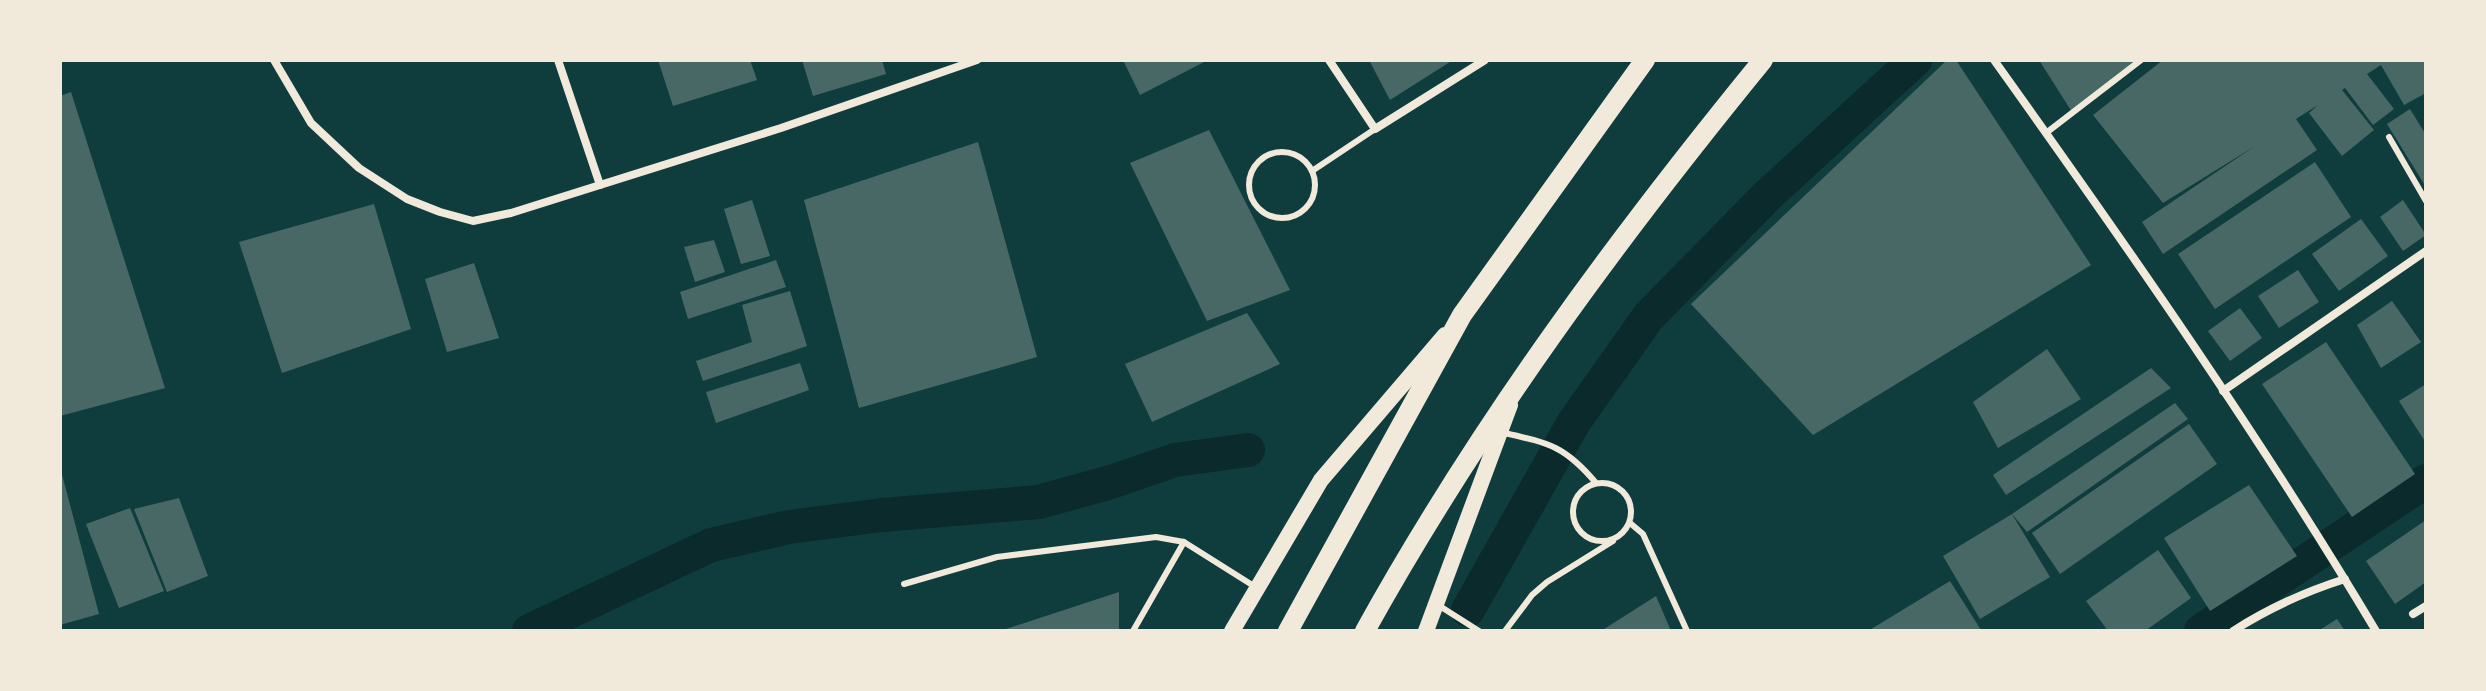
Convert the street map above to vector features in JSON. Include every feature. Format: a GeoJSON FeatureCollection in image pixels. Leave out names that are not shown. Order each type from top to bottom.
{"type":"FeatureCollection","features":[{"type":"Feature","properties":{"kind":"main road"},"geometry":{"type":"LineString","coordinates":[[1232,631],[1321,480],[1462,315],[1645,60]]}},
{"type":"Feature","properties":{"kind":"main road"},"geometry":{"type":"LineString","coordinates":[[1365,631],[1401,566],[1518,381],[1627,233],[1763,60]]}},
{"type":"Feature","properties":{"kind":"main road"},"geometry":{"type":"LineString","coordinates":[[1288,631],[1462,315]]}},
{"type":"Feature","properties":{"kind":"main road"},"geometry":{"type":"LineString","coordinates":[[1426,631],[1518,381]]}},
{"type":"Feature","properties":{"kind":"street"},"geometry":{"type":"LineString","coordinates":[[274,60],[311,123],[359,168],[407,199],[473,221],[511,213],[781,128],[977,60]]}},
{"type":"Feature","properties":{"kind":"street"},"geometry":{"type":"LineString","coordinates":[[558,60],[600,185]]}},
{"type":"Feature","properties":{"kind":"street"},"geometry":{"type":"LineString","coordinates":[[1329,60],[1375,129],[1485,60]]}},
{"type":"Feature","properties":{"kind":"street"},"geometry":{"type":"LineString","coordinates":[[1994,60],[2223,391],[2318,535],[2376,631]]}},
{"type":"Feature","properties":{"kind":"street"},"geometry":{"type":"LineString","coordinates":[[2223,391],[2426,251]]}},
{"type":"Feature","properties":{"kind":"street"},"geometry":{"type":"LineString","coordinates":[[2233,631],[2266,610],[2345,579]]}},
{"type":"Feature","properties":{"kind":"street"},"geometry":{"type":"LineString","coordinates":[[2413,614],[2426,606]]}},
{"type":"Feature","properties":{"kind":"lane"},"geometry":{"type":"LineString","coordinates":[[2046,133],[2141,60]]}},
{"type":"Feature","properties":{"kind":"lane"},"geometry":{"type":"LineString","coordinates":[[1312,171],[1375,129]]}},
{"type":"Feature","properties":{"kind":"lane"},"geometry":{"type":"LineString","coordinates":[[2389,137],[2426,201]]}},
{"type":"Feature","properties":{"kind":"lane"},"geometry":{"type":"LineString","coordinates":[[1278,152],[1298,156],[1312,171],[1315,181],[1311,201],[1296,215],[1275,218],[1266,214],[1252,199],[1249,189],[1253,169],[1268,155],[1278,152]]}},
{"type":"Feature","properties":{"kind":"lane"},"geometry":{"type":"LineString","coordinates":[[1500,432],[1551,443],[1578,462],[1596,483]]}},
{"type":"Feature","properties":{"kind":"lane"},"geometry":{"type":"LineString","coordinates":[[1505,631],[1539,589],[1616,539],[1630,523],[1630,502],[1617,486],[1596,483],[1581,491],[1572,505],[1573,522],[1583,536],[1599,542],[1616,539]]}},
{"type":"Feature","properties":{"kind":"lane"},"geometry":{"type":"LineString","coordinates":[[1630,523],[1643,534],[1687,631]]}},
{"type":"Feature","properties":{"kind":"lane"},"geometry":{"type":"LineString","coordinates":[[904,584],[997,557],[1156,537],[1184,542],[1257,588]]}},
{"type":"Feature","properties":{"kind":"lane"},"geometry":{"type":"LineString","coordinates":[[1133,631],[1184,542]]}},
{"type":"Feature","properties":{"kind":"lane"},"geometry":{"type":"LineString","coordinates":[[1437,604],[1479,631]]}},
{"type":"Feature","properties":{"kind":"building"},"geometry":{"type":"Polygon","coordinates":[[[658,60],[750,60],[757,80],[673,106],[658,60]]]}},
{"type":"Feature","properties":{"kind":"building"},"geometry":{"type":"Polygon","coordinates":[[[802,60],[882,60],[886,74],[813,96],[802,60]]]}},
{"type":"Feature","properties":{"kind":"building"},"geometry":{"type":"Polygon","coordinates":[[[1123,60],[1208,60],[1140,95],[1123,60]]]}},
{"type":"Feature","properties":{"kind":"building"},"geometry":{"type":"Polygon","coordinates":[[[1369,60],[1453,60],[1390,100],[1369,60]]]}},
{"type":"Feature","properties":{"kind":"building"},"geometry":{"type":"Polygon","coordinates":[[[1947,60],[1956,60],[2091,265],[1813,435],[1691,304],[1947,60]]]}},
{"type":"Feature","properties":{"kind":"building"},"geometry":{"type":"Polygon","coordinates":[[[2039,60],[2141,60],[2072,112],[2039,60]]]}},
{"type":"Feature","properties":{"kind":"building"},"geometry":{"type":"Polygon","coordinates":[[[2163,60],[2426,60],[2426,93],[2404,105],[2381,65],[2367,74],[2394,109],[2373,125],[2345,88],[2342,90],[2374,130],[2342,156],[2309,113],[2318,105],[2296,119],[2317,150],[2163,254],[2142,222],[2255,146],[2163,203],[2093,115],[2163,60]]]}},
{"type":"Feature","properties":{"kind":"building"},"geometry":{"type":"Polygon","coordinates":[[[71,92],[165,388],[60,416],[60,96],[71,92]]]}},
{"type":"Feature","properties":{"kind":"building"},"geometry":{"type":"Polygon","coordinates":[[[2410,109],[2426,135],[2426,187],[2387,124],[2410,109]]]}},
{"type":"Feature","properties":{"kind":"building"},"geometry":{"type":"Polygon","coordinates":[[[1209,130],[1290,290],[1207,321],[1130,163],[1209,130]]]}},
{"type":"Feature","properties":{"kind":"building"},"geometry":{"type":"Polygon","coordinates":[[[978,142],[1037,357],[859,408],[804,200],[978,142]]]}},
{"type":"Feature","properties":{"kind":"building"},"geometry":{"type":"Polygon","coordinates":[[[2315,162],[2351,217],[2215,309],[2178,254],[2315,162]]]}},
{"type":"Feature","properties":{"kind":"building"},"geometry":{"type":"Polygon","coordinates":[[[752,200],[770,256],[741,264],[724,209],[752,200]]]}},
{"type":"Feature","properties":{"kind":"building"},"geometry":{"type":"Polygon","coordinates":[[[2403,200],[2426,235],[2403,251],[2380,217],[2403,200]]]}},
{"type":"Feature","properties":{"kind":"building"},"geometry":{"type":"Polygon","coordinates":[[[374,204],[411,329],[282,373],[239,242],[374,204]]]}},
{"type":"Feature","properties":{"kind":"building"},"geometry":{"type":"Polygon","coordinates":[[[2361,219],[2388,256],[2339,291],[2312,254],[2361,219]]]}},
{"type":"Feature","properties":{"kind":"building"},"geometry":{"type":"Polygon","coordinates":[[[714,240],[725,272],[695,282],[684,247],[714,240]]]}},
{"type":"Feature","properties":{"kind":"building"},"geometry":{"type":"Polygon","coordinates":[[[776,260],[786,287],[688,319],[680,292],[776,260]]]}},
{"type":"Feature","properties":{"kind":"building"},"geometry":{"type":"Polygon","coordinates":[[[474,263],[499,338],[447,352],[425,279],[474,263]]]}},
{"type":"Feature","properties":{"kind":"building"},"geometry":{"type":"Polygon","coordinates":[[[2298,270],[2319,302],[2279,328],[2258,296],[2298,270]]]}},
{"type":"Feature","properties":{"kind":"building"},"geometry":{"type":"Polygon","coordinates":[[[790,291],[807,346],[703,381],[696,361],[752,342],[742,305],[790,291]]]}},
{"type":"Feature","properties":{"kind":"building"},"geometry":{"type":"Polygon","coordinates":[[[2392,301],[2421,342],[2381,368],[2357,325],[2392,301]]]}},
{"type":"Feature","properties":{"kind":"building"},"geometry":{"type":"Polygon","coordinates":[[[2240,308],[2262,338],[2230,361],[2208,331],[2240,308]]]}},
{"type":"Feature","properties":{"kind":"building"},"geometry":{"type":"Polygon","coordinates":[[[1247,313],[1280,364],[1152,422],[1125,364],[1247,313]]]}},
{"type":"Feature","properties":{"kind":"building"},"geometry":{"type":"Polygon","coordinates":[[[2326,342],[2415,474],[2352,517],[2262,384],[2326,342]]]}},
{"type":"Feature","properties":{"kind":"building"},"geometry":{"type":"Polygon","coordinates":[[[2047,349],[2081,399],[1998,448],[1973,402],[2047,349]]]}},
{"type":"Feature","properties":{"kind":"building"},"geometry":{"type":"Polygon","coordinates":[[[800,363],[809,390],[716,423],[706,392],[800,363]]]}},
{"type":"Feature","properties":{"kind":"building"},"geometry":{"type":"Polygon","coordinates":[[[2151,368],[2171,388],[2006,495],[1993,475],[2151,368]]]}},
{"type":"Feature","properties":{"kind":"building"},"geometry":{"type":"Polygon","coordinates":[[[2426,384],[2426,443],[2399,401],[2426,384]]]}},
{"type":"Feature","properties":{"kind":"building"},"geometry":{"type":"Polygon","coordinates":[[[2175,403],[2188,419],[2027,532],[2012,514],[2175,403]]]}},
{"type":"Feature","properties":{"kind":"building"},"geometry":{"type":"Polygon","coordinates":[[[2189,424],[2217,464],[2060,574],[2032,533],[2189,424]]]}},
{"type":"Feature","properties":{"kind":"building"},"geometry":{"type":"Polygon","coordinates":[[[60,467],[99,614],[60,625],[60,467]]]}},
{"type":"Feature","properties":{"kind":"building"},"geometry":{"type":"Polygon","coordinates":[[[2249,485],[2297,556],[2210,611],[2164,538],[2249,485]]]}},
{"type":"Feature","properties":{"kind":"building"},"geometry":{"type":"Polygon","coordinates":[[[179,498],[208,576],[167,592],[134,509],[179,498]]]}},
{"type":"Feature","properties":{"kind":"building"},"geometry":{"type":"Polygon","coordinates":[[[130,508],[164,591],[119,608],[86,524],[130,508]]]}},
{"type":"Feature","properties":{"kind":"building"},"geometry":{"type":"Polygon","coordinates":[[[2012,514],[2050,577],[1980,619],[1943,556],[2012,514]]]}},
{"type":"Feature","properties":{"kind":"building"},"geometry":{"type":"Polygon","coordinates":[[[2426,520],[2426,582],[2395,604],[2366,561],[2426,520]]]}},
{"type":"Feature","properties":{"kind":"building"},"geometry":{"type":"Polygon","coordinates":[[[2158,550],[2191,598],[2145,631],[2108,631],[2086,601],[2158,550]]]}},
{"type":"Feature","properties":{"kind":"building"},"geometry":{"type":"Polygon","coordinates":[[[1950,581],[1980,631],[1868,631],[1950,581]]]}},
{"type":"Feature","properties":{"kind":"building"},"geometry":{"type":"Polygon","coordinates":[[[1119,592],[1119,631],[1003,631],[1003,630],[1119,592]]]}},
{"type":"Feature","properties":{"kind":"building"},"geometry":{"type":"Polygon","coordinates":[[[1656,596],[1671,631],[1601,631],[1656,596]]]}},
{"type":"Feature","properties":{"kind":"building"},"geometry":{"type":"Polygon","coordinates":[[[2337,619],[2345,631],[2318,631],[2337,619]]]}},
{"type":"Feature","properties":{"kind":"waterway"},"geometry":{"type":"LineString","coordinates":[[1468,610],[1574,422],[1649,316],[1767,196],[1915,60]]}},
{"type":"Feature","properties":{"kind":"waterway"},"geometry":{"type":"LineString","coordinates":[[529,631],[711,545],[789,527],[882,515],[1039,502],[1175,460],[1248,450]]}},
{"type":"Feature","properties":{"kind":"waterway"},"geometry":{"type":"LineString","coordinates":[[2201,631],[2426,481]]}}]}
